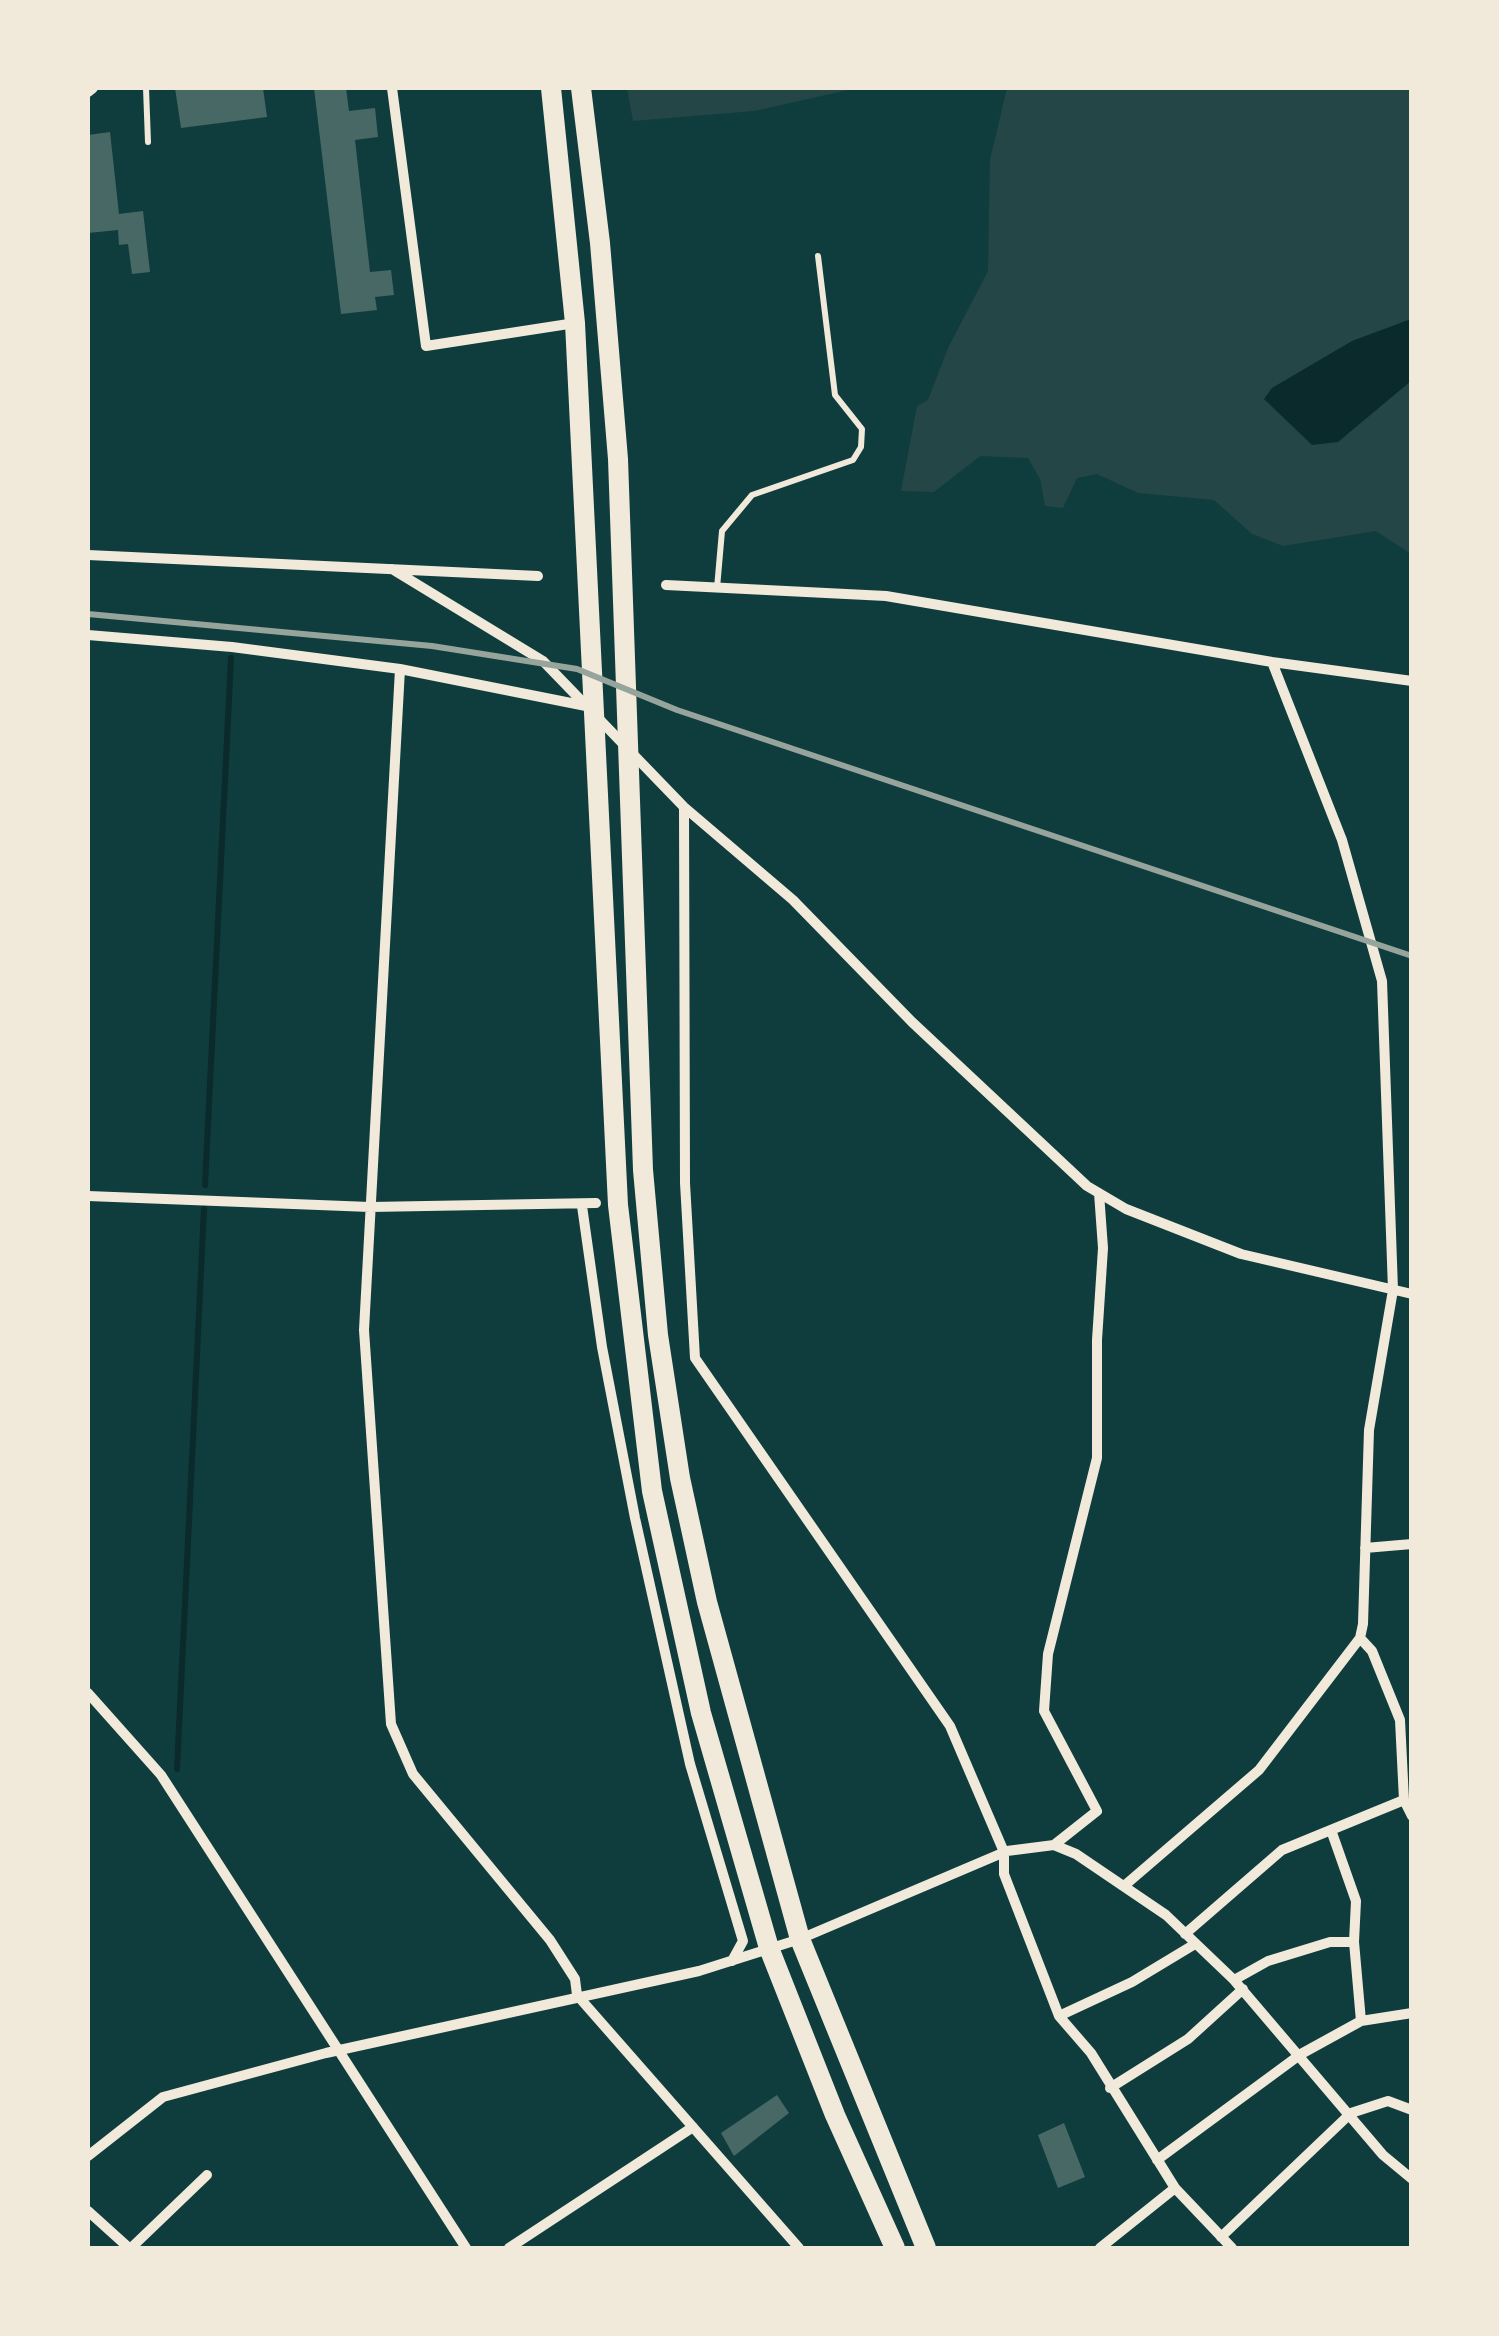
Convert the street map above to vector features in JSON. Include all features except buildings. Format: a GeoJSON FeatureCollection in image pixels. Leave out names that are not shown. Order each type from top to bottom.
{"type":"FeatureCollection","features":[{"type":"Feature","properties":{"kind":"highway"},"geometry":{"type":"LineString","coordinates":[[552,88],[575,323],[618,1205],[652,1491],[702,1713],[769,1948],[835,2115],[895,2248]]}},
{"type":"Feature","properties":{"kind":"highway"},"geometry":{"type":"LineString","coordinates":[[582,88],[618,460],[642,1170],[658,1336],[680,1478],[707,1602],[800,1939],[926,2248]]}},
{"type":"Feature","properties":{"kind":"street"},"geometry":{"type":"LineString","coordinates":[[392,88],[426,346],[575,323]]}},
{"type":"Feature","properties":{"kind":"street"},"geometry":{"type":"LineString","coordinates":[[88,555],[538,576]]}},
{"type":"Feature","properties":{"kind":"street"},"geometry":{"type":"LineString","coordinates":[[392,568],[542,661],[684,808],[793,900],[926,1034],[1099,1193],[1126,1209],[1240,1254],[1412,1294]]}},
{"type":"Feature","properties":{"kind":"street"},"geometry":{"type":"LineString","coordinates":[[666,585],[886,596],[1272,662],[1412,680]]}},
{"type":"Feature","properties":{"kind":"street"},"geometry":{"type":"LineString","coordinates":[[88,635],[232,647],[400,669],[586,706]]}},
{"type":"Feature","properties":{"kind":"street"},"geometry":{"type":"LineString","coordinates":[[1124,1886],[1259,1770],[1360,1638],[1369,1430],[1392,1290],[1382,981],[1342,840],[1272,662]]}},
{"type":"Feature","properties":{"kind":"street"},"geometry":{"type":"LineString","coordinates":[[400,669],[364,1330],[391,1724],[413,1774],[550,1940],[575,1979],[578,1995],[799,2248]]}},
{"type":"Feature","properties":{"kind":"street"},"geometry":{"type":"LineString","coordinates":[[684,808],[685,1184],[695,1358],[950,1726],[1004,1852],[1008,1884],[1059,2016],[1091,2054],[1175,2188],[1232,2248]]}},
{"type":"Feature","properties":{"kind":"street"},"geometry":{"type":"LineString","coordinates":[[670,1187],[685,1184]]}},
{"type":"Feature","properties":{"kind":"street"},"geometry":{"type":"LineString","coordinates":[[88,2156],[163,2096],[339,2050],[732,1961],[800,1939],[1004,1852],[1054,1845],[1097,1811],[1044,1710],[1048,1654],[1097,1458],[1097,1340],[1104,1248],[1099,1193]]}},
{"type":"Feature","properties":{"kind":"street"},"geometry":{"type":"LineString","coordinates":[[88,1196],[370,1207],[596,1203]]}},
{"type":"Feature","properties":{"kind":"street"},"geometry":{"type":"LineString","coordinates":[[582,1206],[602,1347],[635,1518],[690,1764],[743,1941],[732,1961]]}},
{"type":"Feature","properties":{"kind":"street"},"geometry":{"type":"LineString","coordinates":[[1365,1548],[1412,1544]]}},
{"type":"Feature","properties":{"kind":"street"},"geometry":{"type":"LineString","coordinates":[[1360,1638],[1372,1651],[1400,1720],[1404,1800],[1412,1816]]}},
{"type":"Feature","properties":{"kind":"street"},"geometry":{"type":"LineString","coordinates":[[88,1692],[162,1775],[466,2248]]}},
{"type":"Feature","properties":{"kind":"street"},"geometry":{"type":"LineString","coordinates":[[1184,1934],[1282,1850],[1404,1800]]}},
{"type":"Feature","properties":{"kind":"street"},"geometry":{"type":"LineString","coordinates":[[1331,1830],[1356,1900],[1354,1942],[1361,2022]]}},
{"type":"Feature","properties":{"kind":"street"},"geometry":{"type":"LineString","coordinates":[[1054,1845],[1124,1886],[1195,1944],[1302,2054],[1383,2155],[1412,2179]]}},
{"type":"Feature","properties":{"kind":"street"},"geometry":{"type":"LineString","coordinates":[[1110,2088],[1188,2038],[1238,1985],[1268,1961],[1330,1942],[1354,1942]]}},
{"type":"Feature","properties":{"kind":"street"},"geometry":{"type":"LineString","coordinates":[[1059,2016],[1132,1982],[1195,1944]]}},
{"type":"Feature","properties":{"kind":"street"},"geometry":{"type":"LineString","coordinates":[[1157,2160],[1302,2054],[1361,2022],[1412,2014]]}},
{"type":"Feature","properties":{"kind":"street"},"geometry":{"type":"LineString","coordinates":[[1221,2237],[1351,2113],[1388,2101],[1412,2110]]}},
{"type":"Feature","properties":{"kind":"street"},"geometry":{"type":"LineString","coordinates":[[510,2248],[693,2127]]}},
{"type":"Feature","properties":{"kind":"street"},"geometry":{"type":"LineString","coordinates":[[88,2210],[130,2248],[207,2174]]}},
{"type":"Feature","properties":{"kind":"street"},"geometry":{"type":"LineString","coordinates":[[1100,2248],[1175,2188]]}},
{"type":"Feature","properties":{"kind":"lane"},"geometry":{"type":"LineString","coordinates":[[146,88],[148,142]]}},
{"type":"Feature","properties":{"kind":"lane"},"geometry":{"type":"LineString","coordinates":[[717,589],[722,531],[752,495],[853,460],[861,448],[862,429],[835,395],[818,256]]}},
{"type":"Feature","properties":{"kind":"shaded area"},"geometry":{"type":"Polygon","coordinates":[[[627,88],[857,88],[754,111],[633,121],[627,88]]]}},
{"type":"Feature","properties":{"kind":"shaded area"},"geometry":{"type":"Polygon","coordinates":[[[1007,88],[1411,88],[1411,554],[1376,531],[1283,546],[1252,534],[1214,500],[1138,493],[1097,474],[1077,478],[1063,508],[1045,506],[1040,479],[1028,458],[980,456],[934,492],[901,491],[917,406],[928,400],[948,348],[988,271],[990,160],[1007,88]]]}},
{"type":"Feature","properties":{"kind":"shaded area"},"geometry":{"type":"Polygon","coordinates":[[[1411,319],[1411,381],[1338,442],[1312,445],[1264,399],[1272,388],[1352,341],[1411,319]]]}},
{"type":"Feature","properties":{"kind":"waterway"},"geometry":{"type":"LineString","coordinates":[[205,1185],[231,658]]}},
{"type":"Feature","properties":{"kind":"waterway"},"geometry":{"type":"LineString","coordinates":[[177,1769],[204,1209]]}},
{"type":"Feature","properties":{"kind":"railway"},"geometry":{"type":"LineString","coordinates":[[88,614],[432,646],[577,669],[677,710],[1412,956]]}}]}
